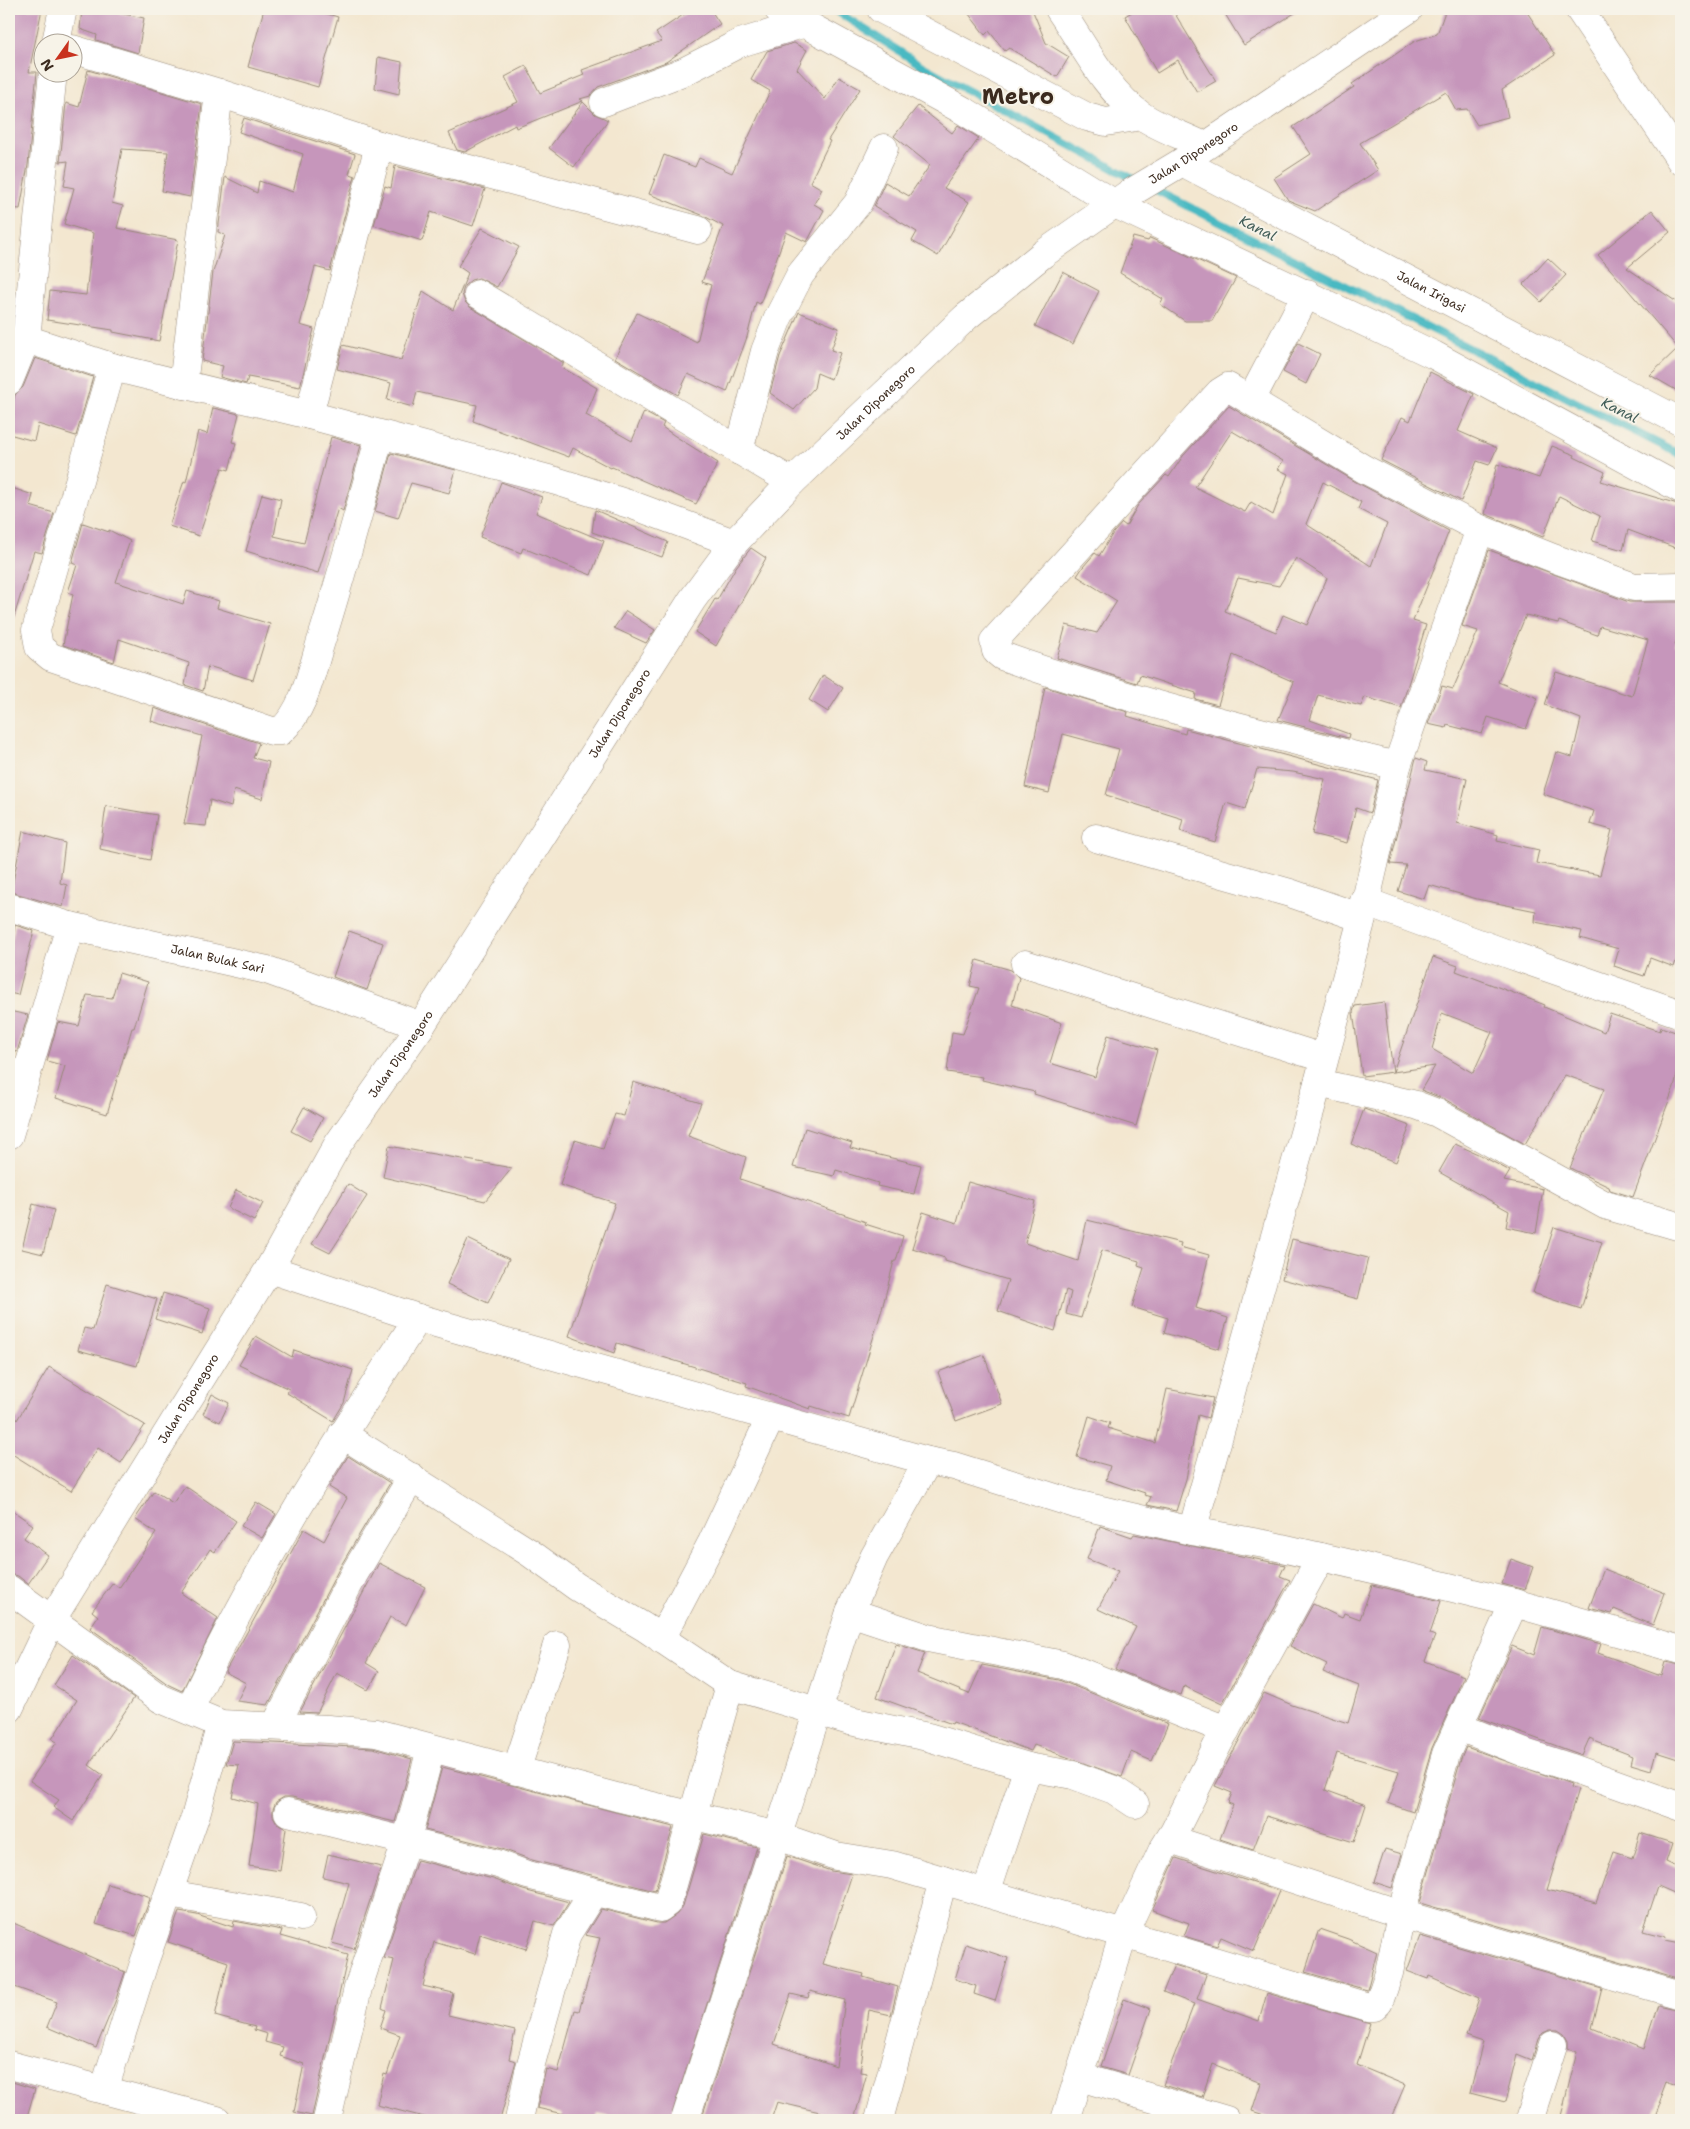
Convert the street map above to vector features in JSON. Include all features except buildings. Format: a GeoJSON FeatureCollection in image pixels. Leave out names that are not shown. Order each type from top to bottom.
{"type":"FeatureCollection","features":[{"type":"Feature","properties":{"kind":"street"},"geometry":{"type":"LineString","coordinates":[[58,32],[63,9]]}},
{"type":"Feature","properties":{"kind":"street"},"geometry":{"type":"LineString","coordinates":[[778,9],[1121,200],[1434,355],[1681,489]]}},
{"type":"Feature","properties":{"kind":"street"},"geometry":{"type":"LineString","coordinates":[[881,9],[1087,117],[1106,122],[1142,116]]}},
{"type":"Feature","properties":{"kind":"street"},"geometry":{"type":"LineString","coordinates":[[1059,9],[1109,85],[1122,99],[1142,116],[1204,146]]}},
{"type":"Feature","properties":{"kind":"street","name":"Jalan Diponegoro"},"geometry":{"type":"LineString","coordinates":[[9,1709],[52,1619],[269,1269],[338,1144],[421,1026],[692,600],[734,543],[792,482],[966,317],[1043,254],[1409,9]]}},
{"type":"Feature","properties":{"kind":"street"},"geometry":{"type":"LineString","coordinates":[[1579,9],[1681,160]]}},
{"type":"Feature","properties":{"kind":"street"},"geometry":{"type":"LineString","coordinates":[[604,102],[685,71],[740,43],[802,24]]}},
{"type":"Feature","properties":{"kind":"street"},"geometry":{"type":"LineString","coordinates":[[82,52],[218,92],[379,145],[698,230]]}},
{"type":"Feature","properties":{"kind":"street"},"geometry":{"type":"LineString","coordinates":[[9,381],[26,339],[52,82]]}},
{"type":"Feature","properties":{"kind":"street"},"geometry":{"type":"LineString","coordinates":[[183,385],[218,92]]}},
{"type":"Feature","properties":{"kind":"street"},"geometry":{"type":"LineString","coordinates":[[309,415],[379,145]]}},
{"type":"Feature","properties":{"kind":"street"},"geometry":{"type":"LineString","coordinates":[[739,450],[765,352],[778,318],[800,275],[858,202],[884,148]]}},
{"type":"Feature","properties":{"kind":"street","name":"Jalan Irigasi"},"geometry":{"type":"LineString","coordinates":[[1178,164],[1681,422]]}},
{"type":"Feature","properties":{"kind":"street"},"geometry":{"type":"LineString","coordinates":[[1251,400],[1307,293]]}},
{"type":"Feature","properties":{"kind":"street"},"geometry":{"type":"LineString","coordinates":[[478,294],[792,482]]}},
{"type":"Feature","properties":{"kind":"street"},"geometry":{"type":"LineString","coordinates":[[26,339],[112,367],[309,415],[380,436],[556,481],[635,506],[734,543]]}},
{"type":"Feature","properties":{"kind":"street"},"geometry":{"type":"LineString","coordinates":[[112,367],[36,630],[39,647],[51,657],[272,732],[281,731],[286,726],[304,694],[340,582],[380,436]]}},
{"type":"Feature","properties":{"kind":"street"},"geometry":{"type":"LineString","coordinates":[[1397,766],[1157,705],[1074,681],[1002,656],[996,651],[994,641],[1220,392],[1228,387],[1364,469],[1480,529],[1634,587],[1681,586]]}},
{"type":"Feature","properties":{"kind":"street"},"geometry":{"type":"LineString","coordinates":[[1192,1531],[1321,1071],[1363,909],[1397,766],[1480,529]]}},
{"type":"Feature","properties":{"kind":"street"},"geometry":{"type":"LineString","coordinates":[[1096,838],[1290,893],[1363,909],[1511,955],[1681,1014]]}},
{"type":"Feature","properties":{"kind":"street","name":"Jalan Bulak Sari"},"geometry":{"type":"LineString","coordinates":[[9,908],[70,926],[267,970],[421,1026]]}},
{"type":"Feature","properties":{"kind":"street"},"geometry":{"type":"LineString","coordinates":[[9,1135],[70,926]]}},
{"type":"Feature","properties":{"kind":"street"},"geometry":{"type":"LineString","coordinates":[[1026,964],[1437,1113],[1605,1205],[1681,1226]]}},
{"type":"Feature","properties":{"kind":"street"},"geometry":{"type":"LineString","coordinates":[[269,1269],[418,1318],[770,1419],[928,1461],[954,1466],[1075,1504],[1192,1531],[1264,1544],[1514,1603],[1681,1650]]}},
{"type":"Feature","properties":{"kind":"street"},"geometry":{"type":"LineString","coordinates":[[190,1709],[212,1662],[280,1537],[342,1434],[418,1318]]}},
{"type":"Feature","properties":{"kind":"street"},"geometry":{"type":"LineString","coordinates":[[662,1639],[712,1542],[770,1419]]}},
{"type":"Feature","properties":{"kind":"street"},"geometry":{"type":"LineString","coordinates":[[342,1434],[530,1553],[577,1587],[662,1639],[730,1685],[850,1721],[928,1737],[1028,1767],[1073,1775],[1114,1790],[1136,1804]]}},
{"type":"Feature","properties":{"kind":"street"},"geometry":{"type":"LineString","coordinates":[[684,2120],[850,1612],[874,1557],[928,1461]]}},
{"type":"Feature","properties":{"kind":"street"},"geometry":{"type":"LineString","coordinates":[[275,1726],[354,1574],[412,1478]]}},
{"type":"Feature","properties":{"kind":"street"},"geometry":{"type":"LineString","coordinates":[[1065,2120],[1124,1933],[1226,1730],[1321,1557]]}},
{"type":"Feature","properties":{"kind":"street"},"geometry":{"type":"LineString","coordinates":[[9,1589],[162,1699],[190,1709],[221,1724],[376,1733],[516,1771],[778,1836],[836,1856],[892,1865],[1368,2007],[1374,2007],[1379,2002],[1389,1973],[1401,1914],[1446,1754],[1514,1603]]}},
{"type":"Feature","properties":{"kind":"street"},"geometry":{"type":"LineString","coordinates":[[850,1612],[928,1638],[1063,1665],[1226,1730]]}},
{"type":"Feature","properties":{"kind":"street"},"geometry":{"type":"LineString","coordinates":[[516,1771],[557,1645]]}},
{"type":"Feature","properties":{"kind":"street"},"geometry":{"type":"LineString","coordinates":[[288,1812],[498,1864],[593,1893],[660,1908],[668,1902],[730,1685]]}},
{"type":"Feature","properties":{"kind":"street"},"geometry":{"type":"LineString","coordinates":[[104,2090],[144,1963],[196,1814],[221,1724]]}},
{"type":"Feature","properties":{"kind":"street"},"geometry":{"type":"LineString","coordinates":[[1459,1727],[1525,1753],[1569,1766],[1681,1807]]}},
{"type":"Feature","properties":{"kind":"street"},"geometry":{"type":"LineString","coordinates":[[327,2120],[358,1988],[406,1842],[431,1749]]}},
{"type":"Feature","properties":{"kind":"street"},"geometry":{"type":"LineString","coordinates":[[986,1892],[1028,1767]]}},
{"type":"Feature","properties":{"kind":"street"},"geometry":{"type":"LineString","coordinates":[[1170,1839],[1401,1914],[1681,1995]]}},
{"type":"Feature","properties":{"kind":"street"},"geometry":{"type":"LineString","coordinates":[[879,2120],[943,1880]]}},
{"type":"Feature","properties":{"kind":"street"},"geometry":{"type":"LineString","coordinates":[[519,2120],[529,2071],[567,1934],[593,1893]]}},
{"type":"Feature","properties":{"kind":"street"},"geometry":{"type":"LineString","coordinates":[[169,1894],[302,1917]]}},
{"type":"Feature","properties":{"kind":"street"},"geometry":{"type":"LineString","coordinates":[[1529,2120],[1553,2046]]}},
{"type":"Feature","properties":{"kind":"street"},"geometry":{"type":"LineString","coordinates":[[9,2065],[217,2120]]}},
{"type":"Feature","properties":{"kind":"street"},"geometry":{"type":"LineString","coordinates":[[1080,2077],[1226,2120]]}},
{"type":"Feature","properties":{"kind":"waterway","name":"Kanal"},"geometry":{"type":"LineString","coordinates":[[833,9],[924,67],[1139,182]]}},
{"type":"Feature","properties":{"kind":"waterway","name":"Kanal"},"geometry":{"type":"LineString","coordinates":[[1152,188],[1681,455]]}},
{"type":"Feature","properties":{"kind":"district","name":"Metro"},"geometry":{"type":"Point","coordinates":[1018,96]}}]}
